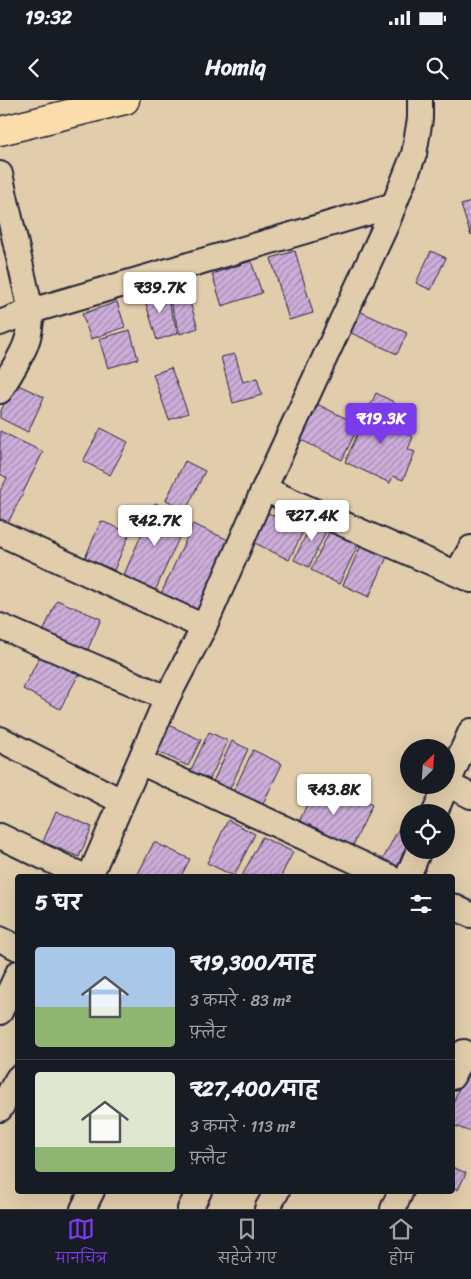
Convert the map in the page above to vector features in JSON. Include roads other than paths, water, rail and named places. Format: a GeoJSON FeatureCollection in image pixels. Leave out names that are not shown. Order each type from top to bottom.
{"type":"FeatureCollection","features":[{"type":"Feature","properties":{"kind":"main road"},"geometry":{"type":"LineString","coordinates":[[0,131],[125,100]]}},
{"type":"Feature","properties":{"kind":"street"},"geometry":{"type":"LineString","coordinates":[[91,874],[167,698],[204,627],[264,489],[394,205],[414,154],[420,119],[420,100]]}},
{"type":"Feature","properties":{"kind":"street"},"geometry":{"type":"LineString","coordinates":[[0,174],[31,312],[29,340],[0,391]]}},
{"type":"Feature","properties":{"kind":"street"},"geometry":{"type":"LineString","coordinates":[[0,323],[31,312],[394,205]]}},
{"type":"Feature","properties":{"kind":"street"},"geometry":{"type":"LineString","coordinates":[[264,489],[464,577],[471,548]]}},
{"type":"Feature","properties":{"kind":"street"},"geometry":{"type":"LineString","coordinates":[[0,533],[204,627]]}},
{"type":"Feature","properties":{"kind":"street"},"geometry":{"type":"LineString","coordinates":[[0,626],[167,698]]}},
{"type":"Feature","properties":{"kind":"street"},"geometry":{"type":"LineString","coordinates":[[455,766],[471,731]]}},
{"type":"Feature","properties":{"kind":"street"},"geometry":{"type":"LineString","coordinates":[[0,739],[122,801]]}},
{"type":"Feature","properties":{"kind":"street"},"geometry":{"type":"LineString","coordinates":[[140,762],[384,874]]}},
{"type":"Feature","properties":{"kind":"street"},"geometry":{"type":"LineString","coordinates":[[455,788],[471,796]]}},
{"type":"Feature","properties":{"kind":"street"},"geometry":{"type":"LineString","coordinates":[[0,836],[79,874]]}},
{"type":"Feature","properties":{"kind":"street"},"geometry":{"type":"LineString","coordinates":[[409,874],[415,859]]}},
{"type":"Feature","properties":{"kind":"street"},"geometry":{"type":"LineString","coordinates":[[455,907],[471,915]]}},
{"type":"Feature","properties":{"kind":"street"},"geometry":{"type":"LineString","coordinates":[[0,939],[15,946]]}},
{"type":"Feature","properties":{"kind":"street"},"geometry":{"type":"LineString","coordinates":[[0,1012],[15,980]]}},
{"type":"Feature","properties":{"kind":"street"},"geometry":{"type":"LineString","coordinates":[[455,1069],[462,1051]]}},
{"type":"Feature","properties":{"kind":"street"},"geometry":{"type":"LineString","coordinates":[[0,1109],[15,1083]]}},
{"type":"Feature","properties":{"kind":"street"},"geometry":{"type":"LineString","coordinates":[[83,1209],[90,1194]]}},
{"type":"Feature","properties":{"kind":"street"},"geometry":{"type":"LineString","coordinates":[[190,1209],[198,1194]]}},
{"type":"Feature","properties":{"kind":"street"},"geometry":{"type":"LineString","coordinates":[[267,1209],[274,1194]]}},
{"type":"Feature","properties":{"kind":"street"},"geometry":{"type":"LineString","coordinates":[[393,1209],[400,1194]]}}]}
